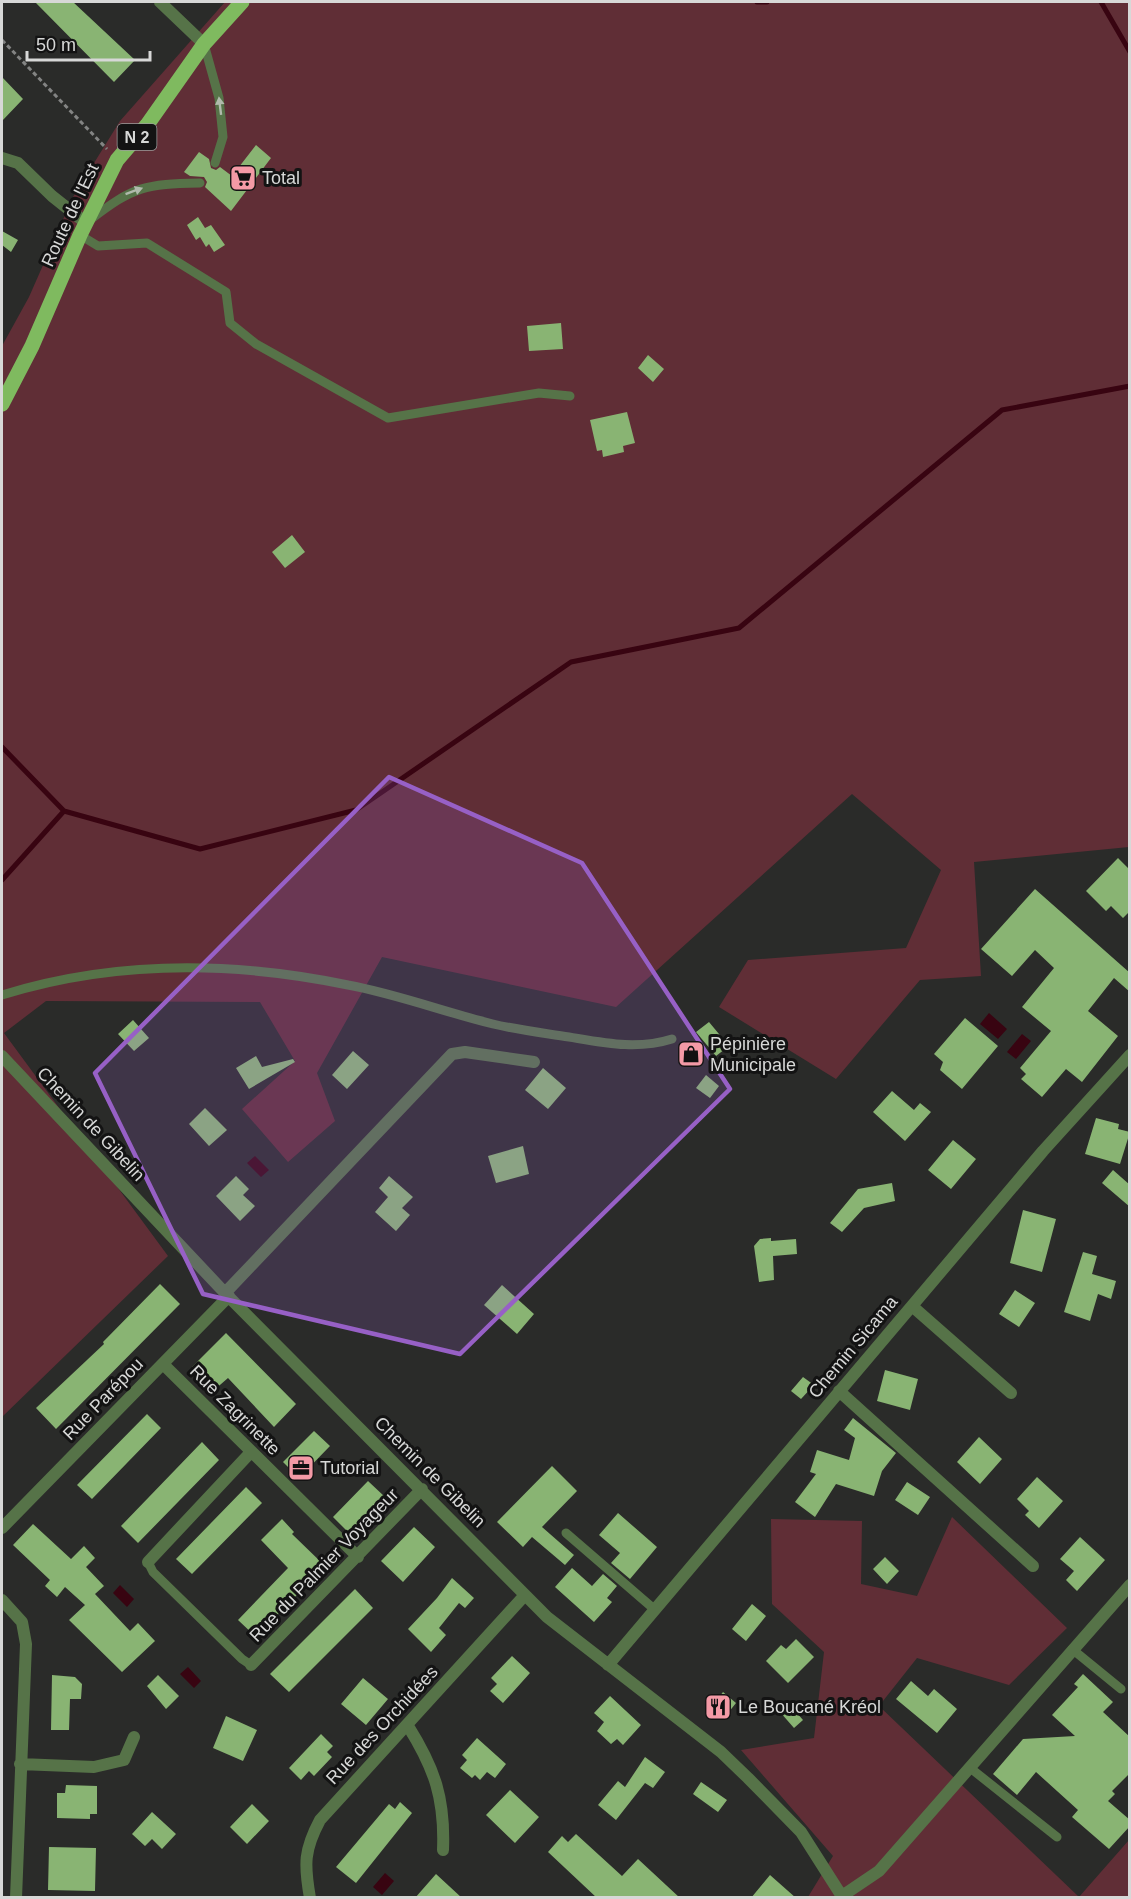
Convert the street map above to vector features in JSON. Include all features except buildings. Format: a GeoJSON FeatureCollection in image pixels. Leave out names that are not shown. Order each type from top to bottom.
{"type":"FeatureCollection","features":[{"type":"Feature","properties":{"kind":"main road","name":"Route de l'Est"},"geometry":{"type":"LineString","coordinates":[[2,404],[32,346],[83,229],[117,160],[147,125],[204,44],[242,2]]}},
{"type":"Feature","properties":{"kind":"street"},"geometry":{"type":"LineString","coordinates":[[160,2],[204,44]]}},
{"type":"Feature","properties":{"kind":"street"},"geometry":{"type":"LineString","coordinates":[[2,158],[9,158],[18,163],[83,229]]}},
{"type":"Feature","properties":{"kind":"street","name":"Rue Parépou"},"geometry":{"type":"LineString","coordinates":[[2,1528],[162,1364],[452,1054],[465,1052],[534,1062]]}},
{"type":"Feature","properties":{"kind":"street","name":"Chemin Sicama"},"geometry":{"type":"LineString","coordinates":[[608,1665],[1043,1151],[1130,1055]]}},
{"type":"Feature","properties":{"kind":"street","name":"Chemin de Gibelin"},"geometry":{"type":"LineString","coordinates":[[2,1056],[227,1294],[547,1617],[721,1752],[748,1778],[801,1832],[843,1897]]}},
{"type":"Feature","properties":{"kind":"street"},"geometry":{"type":"LineString","coordinates":[[912,1306],[1011,1393]]}},
{"type":"Feature","properties":{"kind":"street","name":"Rue Zagrinette"},"geometry":{"type":"LineString","coordinates":[[162,1364],[358,1557]]}},
{"type":"Feature","properties":{"kind":"street"},"geometry":{"type":"LineString","coordinates":[[839,1391],[1033,1566]]}},
{"type":"Feature","properties":{"kind":"street"},"geometry":{"type":"LineString","coordinates":[[148,1562],[251,1452]]}},
{"type":"Feature","properties":{"kind":"street","name":"Rue du Palmier Voyageur"},"geometry":{"type":"LineString","coordinates":[[251,1665],[422,1489]]}},
{"type":"Feature","properties":{"kind":"street"},"geometry":{"type":"LineString","coordinates":[[843,1897],[879,1871],[1130,1585]]}},
{"type":"Feature","properties":{"kind":"street","name":"Rue des Orchidées"},"geometry":{"type":"LineString","coordinates":[[310,1898],[305,1866],[307,1844],[320,1820],[525,1595]]}},
{"type":"Feature","properties":{"kind":"street"},"geometry":{"type":"LineString","coordinates":[[2,1600],[22,1622],[26,1644],[16,1898]]}},
{"type":"Feature","properties":{"kind":"street"},"geometry":{"type":"LineString","coordinates":[[408,1726],[425,1753],[436,1783],[445,1816],[444,1850]]}},
{"type":"Feature","properties":{"kind":"street"},"geometry":{"type":"LineString","coordinates":[[20,1764],[94,1767],[124,1760],[134,1737]]}},
{"type":"Feature","properties":{"kind":"lane"},"geometry":{"type":"LineString","coordinates":[[204,44],[219,98],[223,137],[214,163]]}},
{"type":"Feature","properties":{"kind":"lane"},"geometry":{"type":"LineString","coordinates":[[200,183],[153,184],[121,196],[83,229],[98,246],[147,243],[226,292],[230,323],[256,344],[388,418],[539,393],[570,396]]}},
{"type":"Feature","properties":{"kind":"lane"},"geometry":{"type":"LineString","coordinates":[[2,995],[65,978],[132,969],[210,966],[348,985],[494,1024],[609,1044],[648,1046],[672,1039]]}},
{"type":"Feature","properties":{"kind":"lane"},"geometry":{"type":"LineString","coordinates":[[566,1533],[654,1609]]}},
{"type":"Feature","properties":{"kind":"lane"},"geometry":{"type":"LineString","coordinates":[[148,1562],[153,1572],[242,1659],[251,1665]]}},
{"type":"Feature","properties":{"kind":"lane"},"geometry":{"type":"LineString","coordinates":[[1072,1649],[1121,1689]]}},
{"type":"Feature","properties":{"kind":"lane"},"geometry":{"type":"LineString","coordinates":[[969,1767],[1057,1837]]}},
{"type":"Feature","properties":{"kind":"path"},"geometry":{"type":"LineString","coordinates":[[2,40],[117,160]]}},
{"type":"Feature","properties":{"kind":"highlighted area"},"geometry":{"type":"Polygon","coordinates":[[[389,777],[582,863],[730,1089],[460,1354],[203,1294],[95,1073],[389,777]]]}},
{"type":"Feature","properties":{"kind":"shaded area"},"geometry":{"type":"Polygon","coordinates":[[[225,2],[1129,2],[1129,847],[974,862],[981,976],[920,980],[836,1079],[719,1007],[748,960],[906,948],[941,870],[852,794],[616,1007],[382,957],[317,1073],[335,1121],[288,1162],[242,1109],[295,1061],[260,1002],[46,1001],[4,1033],[168,1256],[2,1417],[2,346],[29,297],[73,197],[120,121],[225,2]]]}},
{"type":"Feature","properties":{"kind":"shaded area"},"geometry":{"type":"Polygon","coordinates":[[[989,1013],[1007,1029],[998,1039],[980,1024],[989,1013]]]}},
{"type":"Feature","properties":{"kind":"shaded area"},"geometry":{"type":"Polygon","coordinates":[[[1022,1034],[1031,1041],[1016,1059],[1007,1052],[1022,1034]]]}},
{"type":"Feature","properties":{"kind":"shaded area"},"geometry":{"type":"Polygon","coordinates":[[[255,1156],[269,1170],[261,1177],[247,1163],[255,1156]]]}},
{"type":"Feature","properties":{"kind":"shaded area"},"geometry":{"type":"Polygon","coordinates":[[[952,1517],[1067,1628],[1009,1685],[917,1658],[879,1706],[1079,1897],[808,1897],[833,1856],[741,1750],[814,1738],[824,1652],[772,1604],[771,1519],[862,1521],[861,1584],[917,1596],[952,1517]]]}},
{"type":"Feature","properties":{"kind":"shaded area"},"geometry":{"type":"Polygon","coordinates":[[[120,1585],[134,1599],[127,1607],[113,1593],[120,1585]]]}},
{"type":"Feature","properties":{"kind":"shaded area"},"geometry":{"type":"Polygon","coordinates":[[[188,1667],[201,1681],[194,1688],[180,1674],[188,1667]]]}},
{"type":"Feature","properties":{"kind":"shaded area"},"geometry":{"type":"Polygon","coordinates":[[[1129,1840],[1129,1897],[1079,1897],[1129,1840]]]}},
{"type":"Feature","properties":{"kind":"shaded area"},"geometry":{"type":"Polygon","coordinates":[[[385,1873],[394,1881],[382,1895],[373,1887],[385,1873]]]}},
{"type":"Feature","properties":{"kind":"waterway"},"geometry":{"type":"LineString","coordinates":[[757,2],[767,2]]}},
{"type":"Feature","properties":{"kind":"waterway"},"geometry":{"type":"LineString","coordinates":[[1101,2],[1130,52]]}},
{"type":"Feature","properties":{"kind":"waterway"},"geometry":{"type":"LineString","coordinates":[[2,747],[64,811],[200,849],[356,810],[571,662],[739,628],[1002,410],[1130,386]]}},
{"type":"Feature","properties":{"kind":"waterway"},"geometry":{"type":"LineString","coordinates":[[2,880],[64,811]]}},
{"type":"Feature","properties":{"kind":"place","name":"Total"},"geometry":{"type":"Point","coordinates":[243,178]}},
{"type":"Feature","properties":{"kind":"place","name":"Pépinière Municipale"},"geometry":{"type":"Point","coordinates":[691,1054]}},
{"type":"Feature","properties":{"kind":"place","name":"Tutorial"},"geometry":{"type":"Point","coordinates":[301,1468]}},
{"type":"Feature","properties":{"kind":"place","name":"Le Boucané Kréol"},"geometry":{"type":"Point","coordinates":[718,1707]}}]}
